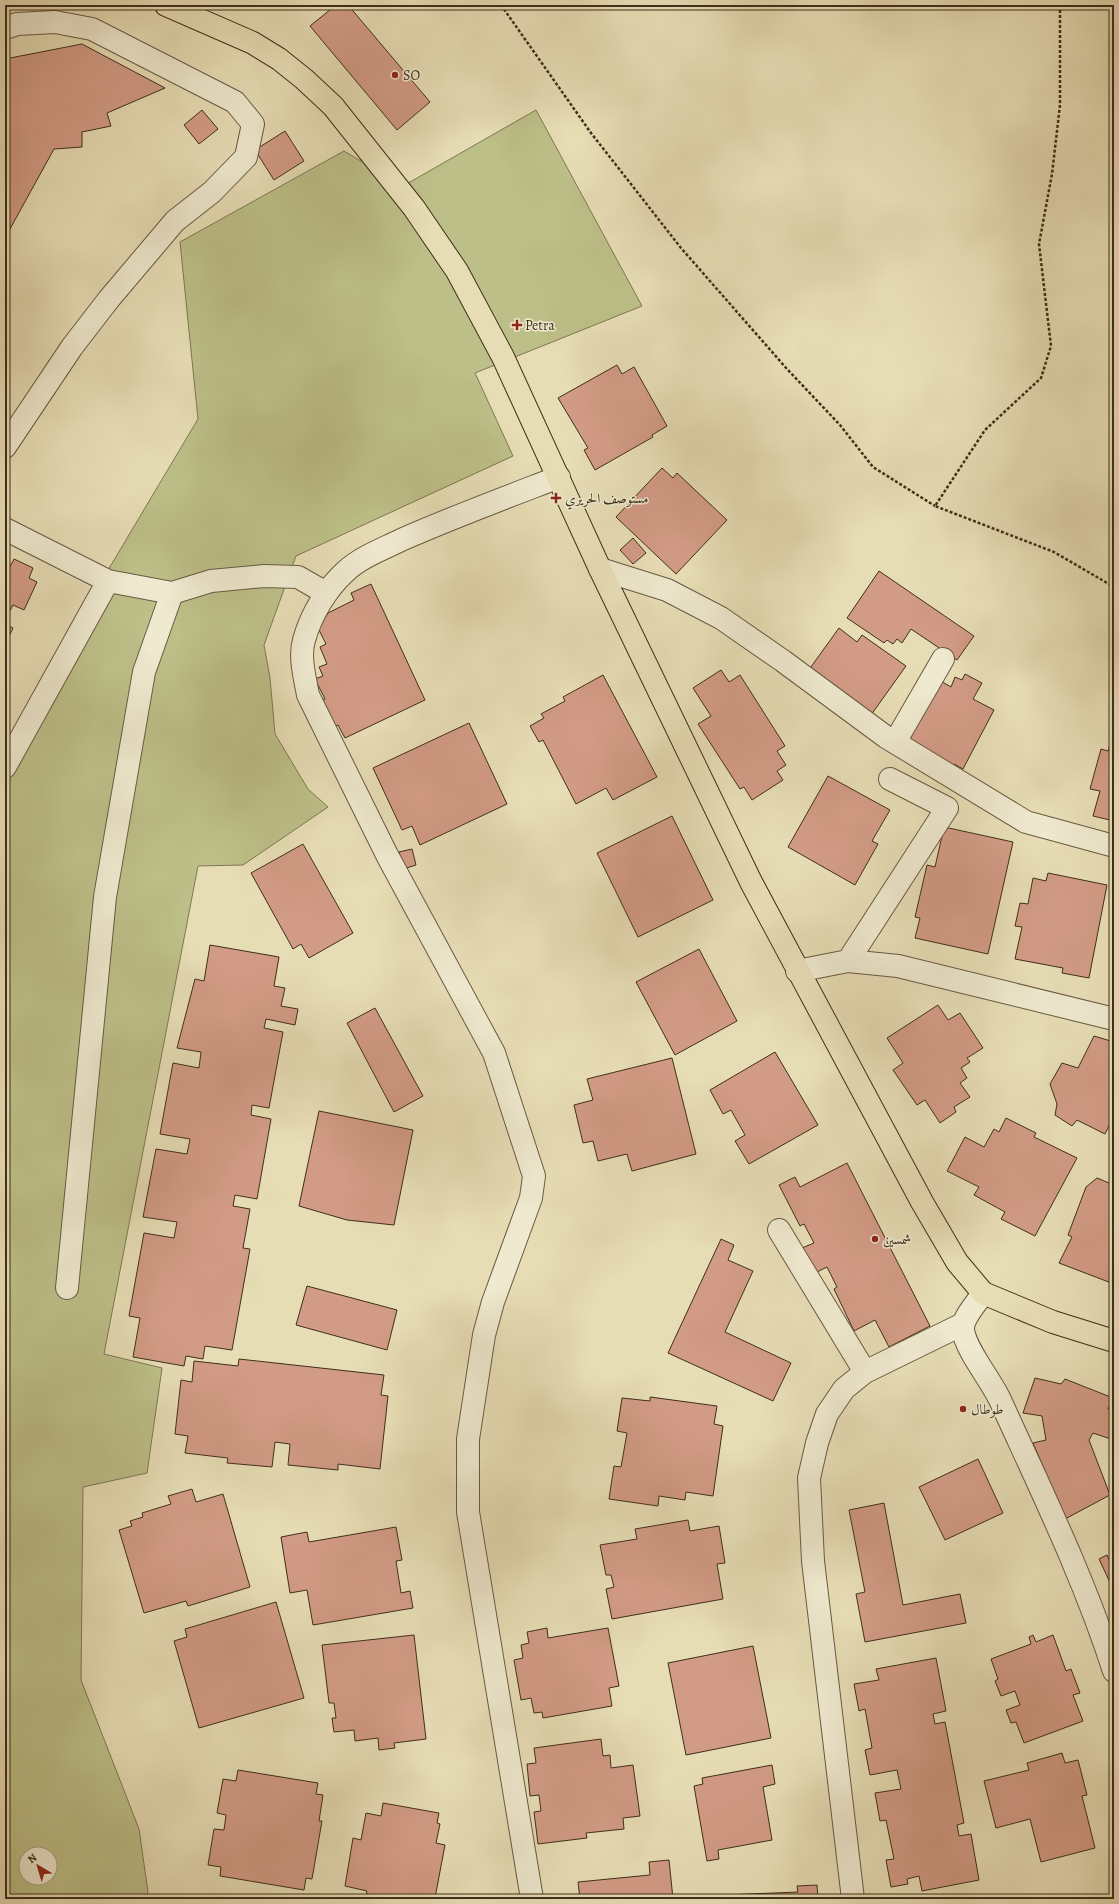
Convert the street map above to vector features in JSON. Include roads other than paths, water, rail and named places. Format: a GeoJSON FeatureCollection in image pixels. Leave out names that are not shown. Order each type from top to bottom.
{"type":"FeatureCollection","features":[{"type":"Feature","properties":{"kind":"main road"},"geometry":{"type":"LineString","coordinates":[[166,5],[253,43],[279,59],[333,106],[414,208],[456,271],[503,357],[600,569],[750,882],[797,972],[956,1262],[983,1293],[1053,1322],[1114,1341]]}},
{"type":"Feature","properties":{"kind":"street"},"geometry":{"type":"LineString","coordinates":[[5,28],[17,24],[55,22],[92,29],[235,102],[253,124],[246,156],[212,192],[175,221],[109,299],[72,347],[5,447]]}},
{"type":"Feature","properties":{"kind":"street"},"geometry":{"type":"LineString","coordinates":[[532,1899],[468,1512],[468,1439],[484,1335],[493,1302],[531,1198],[534,1176],[494,1052],[387,855],[308,695],[303,670],[304,641],[313,617],[326,593],[346,570],[372,554],[421,531],[559,477]]}},
{"type":"Feature","properties":{"kind":"street"},"geometry":{"type":"LineString","coordinates":[[5,529],[108,581],[172,593],[211,581],[264,576],[298,577],[326,593]]}},
{"type":"Feature","properties":{"kind":"street"},"geometry":{"type":"LineString","coordinates":[[600,569],[667,590],[721,618],[894,742],[1026,822],[1114,846]]}},
{"type":"Feature","properties":{"kind":"street"},"geometry":{"type":"LineString","coordinates":[[5,767],[108,581]]}},
{"type":"Feature","properties":{"kind":"street"},"geometry":{"type":"LineString","coordinates":[[67,1288],[105,897],[144,672],[172,593]]}},
{"type":"Feature","properties":{"kind":"street"},"geometry":{"type":"LineString","coordinates":[[894,742],[943,659]]}},
{"type":"Feature","properties":{"kind":"street"},"geometry":{"type":"LineString","coordinates":[[848,962],[947,808],[890,779]]}},
{"type":"Feature","properties":{"kind":"street"},"geometry":{"type":"LineString","coordinates":[[797,972],[848,962],[898,966],[1114,1019]]}},
{"type":"Feature","properties":{"kind":"street"},"geometry":{"type":"LineString","coordinates":[[779,1230],[866,1372]]}},
{"type":"Feature","properties":{"kind":"street"},"geometry":{"type":"LineString","coordinates":[[853,1899],[813,1560],[809,1478],[817,1443],[827,1414],[844,1389],[866,1372],[963,1324],[983,1293]]}},
{"type":"Feature","properties":{"kind":"street"},"geometry":{"type":"LineString","coordinates":[[963,1324],[963,1331],[971,1349],[999,1397],[1062,1535],[1114,1670]]}},
{"type":"Feature","properties":{"kind":"place","name":"SO"},"geometry":{"type":"Point","coordinates":[395,75]}},
{"type":"Feature","properties":{"kind":"place","name":"Petra"},"geometry":{"type":"Point","coordinates":[517,325]}},
{"type":"Feature","properties":{"kind":"place","name":"مستوصف الحريري"},"geometry":{"type":"Point","coordinates":[556,498]}},
{"type":"Feature","properties":{"kind":"place","name":"شمسين"},"geometry":{"type":"Point","coordinates":[875,1239]}},
{"type":"Feature","properties":{"kind":"place","name":"طوطال"},"geometry":{"type":"Point","coordinates":[963,1409]}}]}
